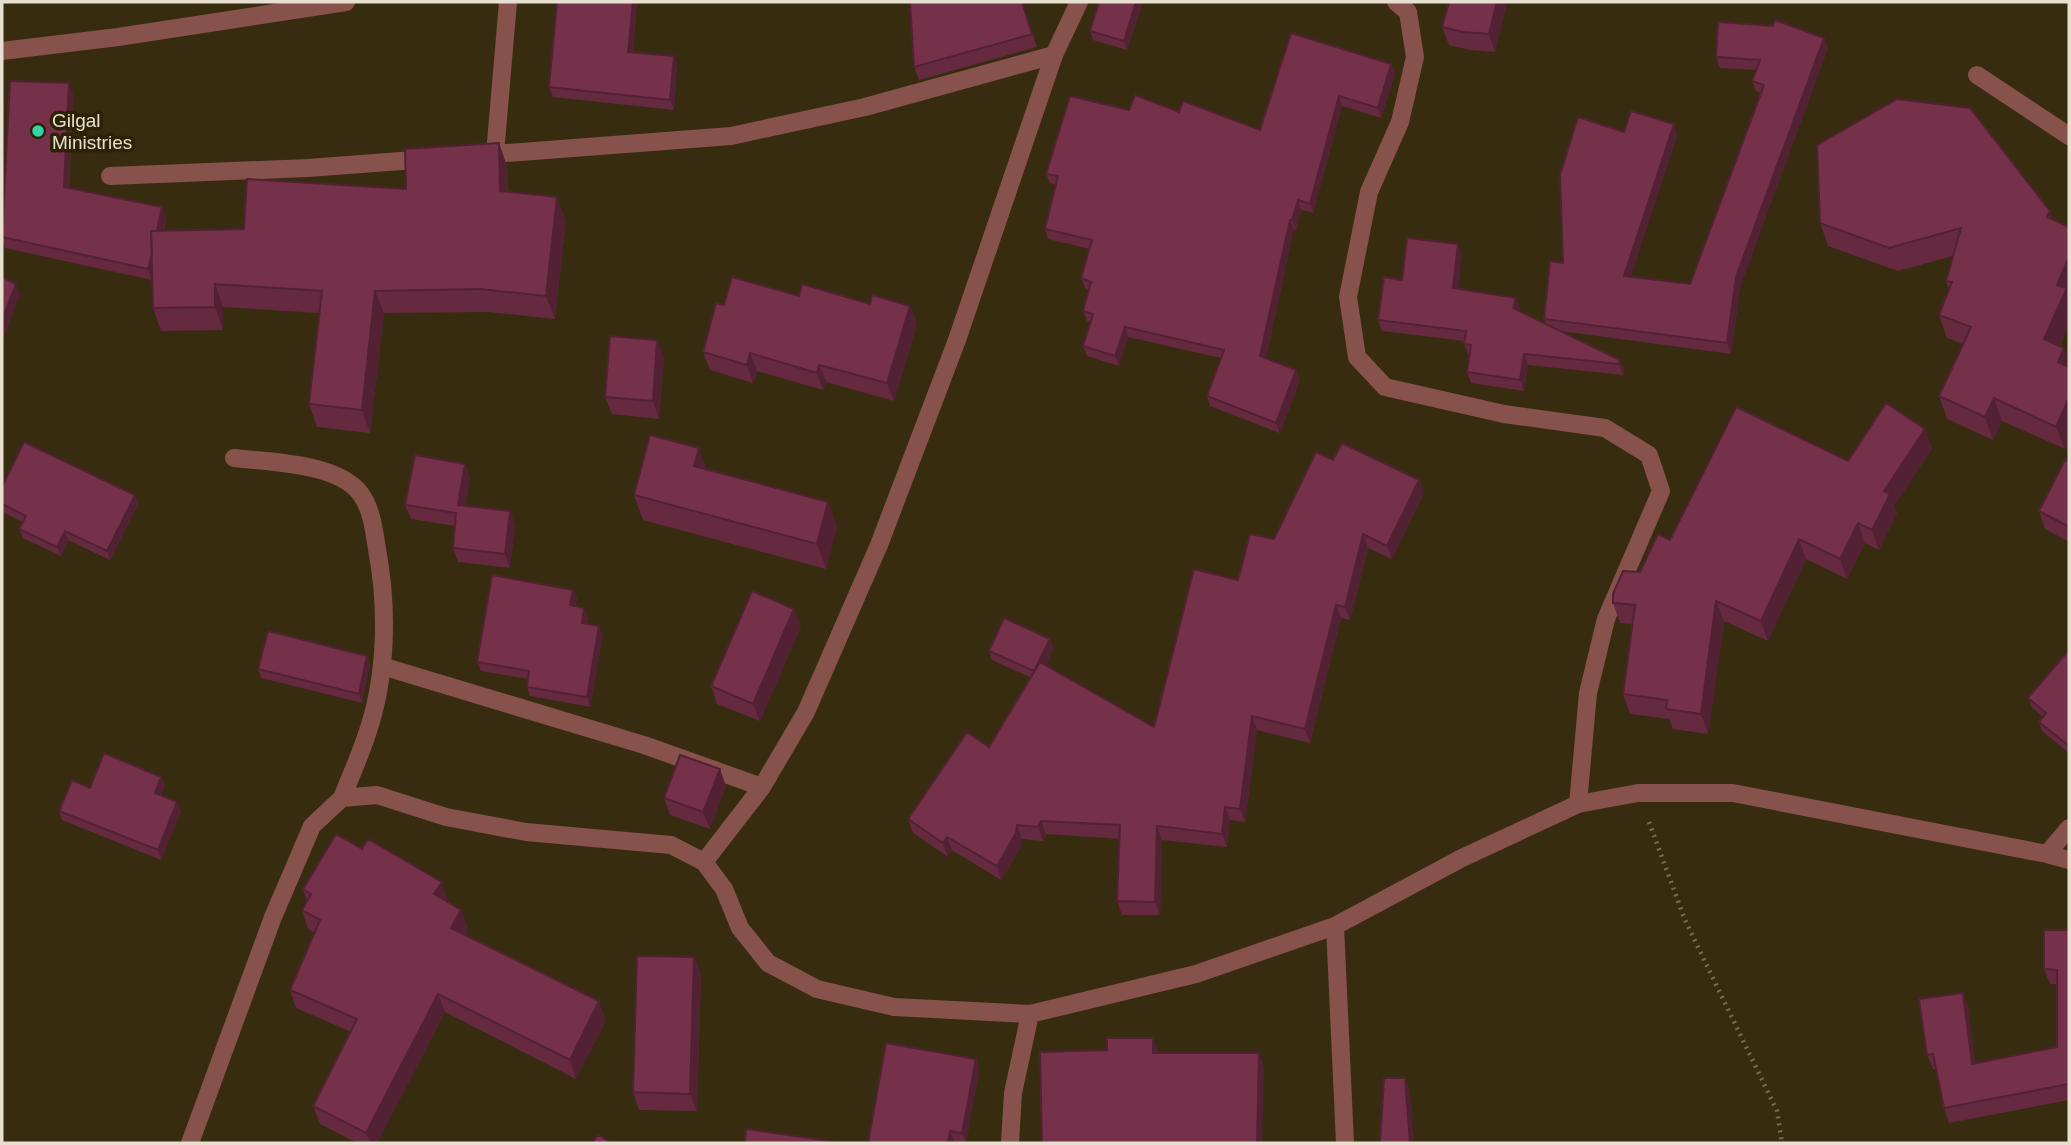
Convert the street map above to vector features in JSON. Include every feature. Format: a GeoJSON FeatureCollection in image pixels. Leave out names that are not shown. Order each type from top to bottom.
{"type":"FeatureCollection","features":[{"type":"Feature","properties":{"kind":"street"},"geometry":{"type":"LineString","coordinates":[[2,51],[118,37],[346,2]]}},
{"type":"Feature","properties":{"kind":"street"},"geometry":{"type":"LineString","coordinates":[[495,154],[508,2]]}},
{"type":"Feature","properties":{"kind":"street"},"geometry":{"type":"LineString","coordinates":[[704,862],[762,787],[806,712],[878,545],[957,340],[1055,55],[1080,2]]}},
{"type":"Feature","properties":{"kind":"street"},"geometry":{"type":"LineString","coordinates":[[1396,2],[1408,12],[1415,57],[1401,122],[1369,192],[1348,297],[1357,357],[1385,387],[1504,414],[1605,428],[1649,454],[1661,491],[1606,619],[1588,693],[1578,804]]}},
{"type":"Feature","properties":{"kind":"street"},"geometry":{"type":"LineString","coordinates":[[468,156],[731,136],[864,107],[1055,55]]}},
{"type":"Feature","properties":{"kind":"street"},"geometry":{"type":"LineString","coordinates":[[1977,75],[2069,136]]}},
{"type":"Feature","properties":{"kind":"street"},"geometry":{"type":"LineString","coordinates":[[110,176],[308,169],[442,158]]}},
{"type":"Feature","properties":{"kind":"street"},"geometry":{"type":"LineString","coordinates":[[190,1143],[274,916],[312,826],[342,798],[368,732],[382,666],[382,575],[372,517],[360,493],[335,475],[295,465],[234,458]]}},
{"type":"Feature","properties":{"kind":"street"},"geometry":{"type":"LineString","coordinates":[[382,666],[644,745],[762,787]]}},
{"type":"Feature","properties":{"kind":"street"},"geometry":{"type":"LineString","coordinates":[[342,798],[377,796],[446,817],[526,832],[671,845],[704,862],[723,889],[740,928],[768,962],[817,989],[894,1007],[1030,1014],[1196,974],[1335,926],[1462,858],[1578,804],[1638,793],[1733,793],[2069,860]]}},
{"type":"Feature","properties":{"kind":"street"},"geometry":{"type":"LineString","coordinates":[[2047,854],[2069,828]]}},
{"type":"Feature","properties":{"kind":"street"},"geometry":{"type":"LineString","coordinates":[[1335,926],[1345,1143]]}},
{"type":"Feature","properties":{"kind":"street"},"geometry":{"type":"LineString","coordinates":[[1010,1143],[1013,1093],[1030,1014]]}},
{"type":"Feature","properties":{"kind":"path"},"geometry":{"type":"LineString","coordinates":[[1638,793],[1685,920],[1777,1111],[1782,1143]]}},
{"type":"Feature","properties":{"kind":"building"},"geometry":{"type":"Polygon","coordinates":[[[557,2],[633,2],[628,52],[674,56],[670,100],[549,87],[557,2]]]}},
{"type":"Feature","properties":{"kind":"building"},"geometry":{"type":"Polygon","coordinates":[[[910,2],[1022,2],[1032,34],[914,67],[910,2]]]}},
{"type":"Feature","properties":{"kind":"building"},"geometry":{"type":"Polygon","coordinates":[[[1099,2],[1136,2],[1124,41],[1090,31],[1099,2]]]}},
{"type":"Feature","properties":{"kind":"building"},"geometry":{"type":"Polygon","coordinates":[[[1449,2],[1497,2],[1489,34],[1442,27],[1449,2]]]}},
{"type":"Feature","properties":{"kind":"building"},"geometry":{"type":"Polygon","coordinates":[[[1775,20],[1824,38],[1736,277],[1727,343],[1544,319],[1550,261],[1563,263],[1560,175],[1578,117],[1624,132],[1631,111],[1674,124],[1624,276],[1690,284],[1764,85],[1752,81],[1760,60],[1716,57],[1718,22],[1773,26],[1775,20]]]}},
{"type":"Feature","properties":{"kind":"building"},"geometry":{"type":"Polygon","coordinates":[[[1291,33],[1391,64],[1378,108],[1339,96],[1310,204],[1298,200],[1290,220],[1260,356],[1296,370],[1276,423],[1207,396],[1224,350],[1125,327],[1115,356],[1083,346],[1093,314],[1083,311],[1091,282],[1081,278],[1092,240],[1045,229],[1058,176],[1046,174],[1070,96],[1129,110],[1135,95],[1179,112],[1183,101],[1260,130],[1291,33]]]}},
{"type":"Feature","properties":{"kind":"building"},"geometry":{"type":"Polygon","coordinates":[[[10,81],[69,83],[64,187],[162,207],[157,231],[151,231],[152,254],[148,269],[2,237],[10,81]]]}},
{"type":"Feature","properties":{"kind":"building"},"geometry":{"type":"Polygon","coordinates":[[[1897,99],[1970,108],[2050,211],[2047,217],[2069,227],[2069,257],[2057,285],[2067,288],[2044,339],[2064,348],[2058,362],[2069,367],[2069,398],[2056,427],[1994,398],[1985,417],[1939,396],[1971,327],[1939,315],[1952,282],[1946,281],[1961,228],[1889,248],[1820,223],[1817,145],[1897,99]]]}},
{"type":"Feature","properties":{"kind":"building"},"geometry":{"type":"Polygon","coordinates":[[[499,143],[500,191],[557,197],[546,296],[480,289],[375,291],[362,410],[309,404],[322,291],[215,284],[215,307],[153,308],[151,231],[244,229],[247,179],[406,189],[405,149],[499,143]]]}},
{"type":"Feature","properties":{"kind":"building"},"geometry":{"type":"Polygon","coordinates":[[[1407,238],[1458,244],[1453,288],[1516,298],[1513,308],[1620,360],[1619,364],[1524,354],[1520,380],[1467,372],[1471,345],[1464,344],[1466,331],[1378,320],[1384,277],[1402,280],[1407,238]]]}},
{"type":"Feature","properties":{"kind":"building"},"geometry":{"type":"Polygon","coordinates":[[[2,277],[16,284],[2,320],[2,277]]]}},
{"type":"Feature","properties":{"kind":"building"},"geometry":{"type":"Polygon","coordinates":[[[732,277],[799,296],[802,284],[870,304],[872,295],[910,306],[887,383],[819,365],[817,373],[750,353],[747,365],[703,352],[716,303],[724,305],[732,277]]]}},
{"type":"Feature","properties":{"kind":"building"},"geometry":{"type":"Polygon","coordinates":[[[610,336],[657,340],[653,401],[605,397],[610,336]]]}},
{"type":"Feature","properties":{"kind":"building"},"geometry":{"type":"Polygon","coordinates":[[[1886,403],[1925,429],[1884,491],[1890,494],[1872,530],[1858,523],[1840,559],[1799,539],[1761,621],[1716,601],[1701,714],[1666,709],[1667,700],[1623,694],[1635,605],[1613,603],[1613,594],[1623,571],[1640,572],[1658,534],[1670,540],[1736,407],[1848,461],[1886,403]]]}},
{"type":"Feature","properties":{"kind":"building"},"geometry":{"type":"Polygon","coordinates":[[[650,435],[699,448],[694,466],[828,502],[817,544],[634,495],[650,435]]]}},
{"type":"Feature","properties":{"kind":"building"},"geometry":{"type":"Polygon","coordinates":[[[24,442],[135,495],[107,551],[65,531],[57,547],[19,529],[26,516],[2,504],[2,487],[24,442]]]}},
{"type":"Feature","properties":{"kind":"building"},"geometry":{"type":"Polygon","coordinates":[[[1342,443],[1419,480],[1387,546],[1363,534],[1345,607],[1336,605],[1305,729],[1252,716],[1240,809],[1225,807],[1222,834],[1157,826],[1155,902],[1117,901],[1120,825],[1041,821],[1038,827],[1017,825],[1016,833],[997,866],[947,837],[943,843],[908,819],[967,732],[989,747],[1040,662],[1154,727],[1194,569],[1238,580],[1250,534],[1274,539],[1316,452],[1333,460],[1342,443]]]}},
{"type":"Feature","properties":{"kind":"building"},"geometry":{"type":"Polygon","coordinates":[[[415,455],[465,464],[458,505],[510,511],[505,554],[453,548],[456,513],[405,505],[415,455]]]}},
{"type":"Feature","properties":{"kind":"building"},"geometry":{"type":"Polygon","coordinates":[[[2065,460],[2069,462],[2069,527],[2039,511],[2065,460]]]}},
{"type":"Feature","properties":{"kind":"building"},"geometry":{"type":"Polygon","coordinates":[[[492,575],[573,590],[570,605],[584,608],[582,623],[599,626],[587,697],[527,687],[529,671],[477,662],[492,575]]]}},
{"type":"Feature","properties":{"kind":"building"},"geometry":{"type":"Polygon","coordinates":[[[752,591],[794,609],[753,704],[711,686],[752,591]]]}},
{"type":"Feature","properties":{"kind":"building"},"geometry":{"type":"Polygon","coordinates":[[[1004,618],[1050,639],[1034,671],[989,651],[1004,618]]]}},
{"type":"Feature","properties":{"kind":"building"},"geometry":{"type":"Polygon","coordinates":[[[268,631],[367,656],[359,694],[258,669],[268,631]]]}},
{"type":"Feature","properties":{"kind":"building"},"geometry":{"type":"Polygon","coordinates":[[[2069,650],[2069,746],[2039,722],[2046,713],[2028,698],[2069,650]]]}},
{"type":"Feature","properties":{"kind":"building"},"geometry":{"type":"Polygon","coordinates":[[[104,753],[161,777],[155,793],[177,802],[158,850],[59,811],[72,780],[90,788],[104,753]]]}},
{"type":"Feature","properties":{"kind":"building"},"geometry":{"type":"Polygon","coordinates":[[[680,755],[720,769],[703,812],[664,798],[680,755]]]}},
{"type":"Feature","properties":{"kind":"building"},"geometry":{"type":"Polygon","coordinates":[[[336,834],[362,849],[368,839],[442,882],[434,894],[461,910],[451,928],[599,1001],[570,1060],[438,994],[366,1133],[313,1106],[357,1019],[290,990],[320,920],[302,910],[311,894],[303,889],[336,834]]]}},
{"type":"Feature","properties":{"kind":"building"},"geometry":{"type":"Polygon","coordinates":[[[2044,930],[2069,930],[2069,1084],[1944,1108],[1933,1054],[1927,1055],[1919,999],[1963,993],[1972,1064],[2057,1047],[2057,970],[2044,969],[2044,930]]]}},
{"type":"Feature","properties":{"kind":"building"},"geometry":{"type":"Polygon","coordinates":[[[637,956],[694,957],[690,1094],[633,1092],[637,956]]]}},
{"type":"Feature","properties":{"kind":"building"},"geometry":{"type":"Polygon","coordinates":[[[1107,1038],[1153,1038],[1153,1053],[1259,1053],[1257,1143],[1042,1143],[1040,1052],[1107,1050],[1107,1038]]]}},
{"type":"Feature","properties":{"kind":"building"},"geometry":{"type":"Polygon","coordinates":[[[886,1043],[976,1059],[962,1133],[950,1131],[948,1143],[868,1143],[886,1043]]]}},
{"type":"Feature","properties":{"kind":"building"},"geometry":{"type":"Polygon","coordinates":[[[1384,1078],[1405,1078],[1410,1143],[1380,1143],[1384,1078]]]}},
{"type":"Feature","properties":{"kind":"building"},"geometry":{"type":"Polygon","coordinates":[[[746,1129],[843,1143],[745,1143],[746,1129]]]}},
{"type":"Feature","properties":{"kind":"building"},"geometry":{"type":"Polygon","coordinates":[[[598,1135],[612,1143],[592,1143],[598,1135]]]}},
{"type":"Feature","properties":{"kind":"place","name":"Gilgal Ministries"},"geometry":{"type":"Point","coordinates":[38,131]}}]}
